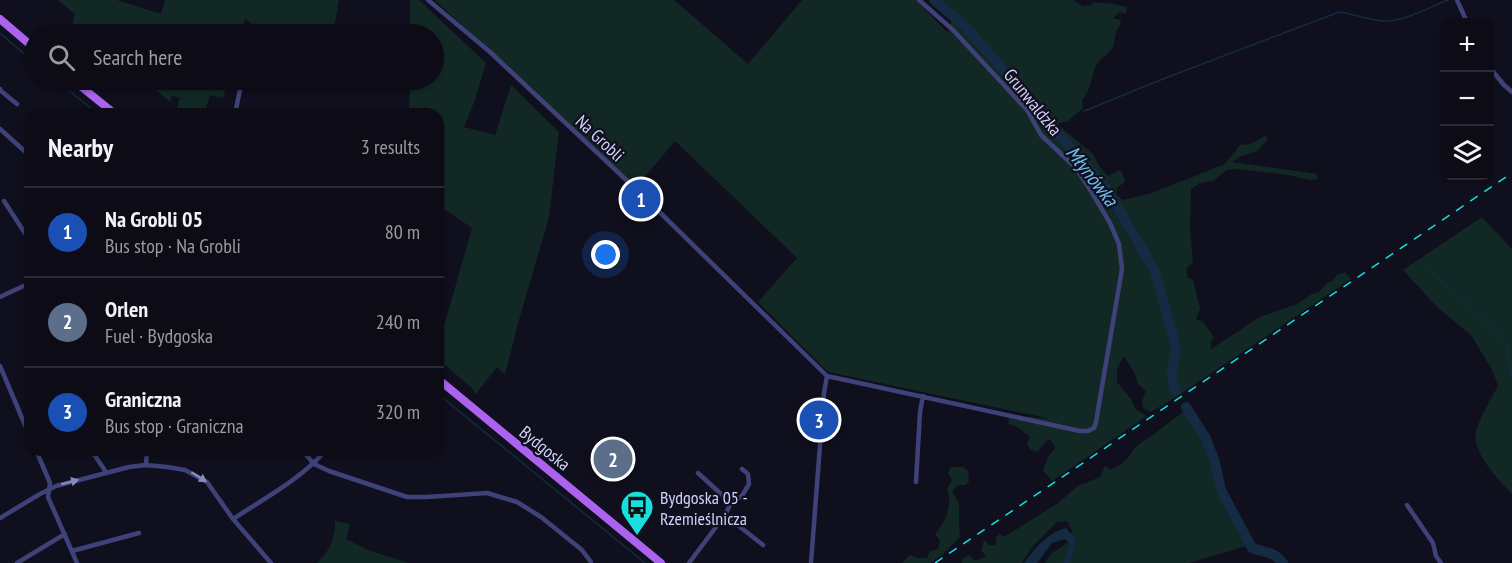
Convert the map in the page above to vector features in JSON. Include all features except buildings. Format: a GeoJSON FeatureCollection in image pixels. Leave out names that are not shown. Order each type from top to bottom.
{"type":"FeatureCollection","features":[{"type":"Feature","properties":{"kind":"main road"},"geometry":{"type":"LineString","coordinates":[[0,19],[24,39]]}},
{"type":"Feature","properties":{"kind":"main road"},"geometry":{"type":"LineString","coordinates":[[85,90],[108,108]]}},
{"type":"Feature","properties":{"kind":"main road","name":"Bydgoska"},"geometry":{"type":"LineString","coordinates":[[444,384],[661,563]]}},
{"type":"Feature","properties":{"kind":"street","name":"Na Grobli"},"geometry":{"type":"LineString","coordinates":[[428,0],[490,52],[626,180],[827,376]]}},
{"type":"Feature","properties":{"kind":"street","name":"Grunwaldzka"},"geometry":{"type":"LineString","coordinates":[[919,0],[953,30],[1027,110],[1041,135],[1076,168],[1110,223],[1119,243],[1122,269],[1094,428],[1080,431],[923,396]]}},
{"type":"Feature","properties":{"kind":"street"},"geometry":{"type":"LineString","coordinates":[[1457,0],[1465,18]]}},
{"type":"Feature","properties":{"kind":"street"},"geometry":{"type":"LineString","coordinates":[[1493,72],[1512,92]]}},
{"type":"Feature","properties":{"kind":"street"},"geometry":{"type":"LineString","coordinates":[[0,89],[17,104]]}},
{"type":"Feature","properties":{"kind":"street"},"geometry":{"type":"LineString","coordinates":[[236,108],[240,90]]}},
{"type":"Feature","properties":{"kind":"street"},"geometry":{"type":"LineString","coordinates":[[0,129],[24,151]]}},
{"type":"Feature","properties":{"kind":"street"},"geometry":{"type":"LineString","coordinates":[[4,201],[24,232]]}},
{"type":"Feature","properties":{"kind":"street"},"geometry":{"type":"LineString","coordinates":[[0,297],[24,286]]}},
{"type":"Feature","properties":{"kind":"street"},"geometry":{"type":"LineString","coordinates":[[0,366],[24,422]]}},
{"type":"Feature","properties":{"kind":"street"},"geometry":{"type":"LineString","coordinates":[[811,563],[827,376],[923,396],[916,482]]}},
{"type":"Feature","properties":{"kind":"street"},"geometry":{"type":"LineString","coordinates":[[39,456],[50,483],[48,497],[77,563]]}},
{"type":"Feature","properties":{"kind":"street"},"geometry":{"type":"LineString","coordinates":[[95,456],[106,472]]}},
{"type":"Feature","properties":{"kind":"street"},"geometry":{"type":"LineString","coordinates":[[146,465],[147,456]]}},
{"type":"Feature","properties":{"kind":"street"},"geometry":{"type":"LineString","coordinates":[[307,456],[314,464],[329,471],[406,497],[427,498],[488,493],[517,502],[541,517],[582,550],[591,562]]}},
{"type":"Feature","properties":{"kind":"street"},"geometry":{"type":"LineString","coordinates":[[233,519],[290,482],[321,456]]}},
{"type":"Feature","properties":{"kind":"street"},"geometry":{"type":"LineString","coordinates":[[0,518],[49,489],[106,472],[146,465],[185,470],[207,482],[233,519],[270,561],[262,563]]}},
{"type":"Feature","properties":{"kind":"street"},"geometry":{"type":"LineString","coordinates":[[689,563],[725,515],[731,503],[742,496],[749,484],[748,474],[742,469]]}},
{"type":"Feature","properties":{"kind":"street"},"geometry":{"type":"LineString","coordinates":[[698,472],[731,503]]}},
{"type":"Feature","properties":{"kind":"street"},"geometry":{"type":"LineString","coordinates":[[1407,505],[1433,543],[1441,563]]}},
{"type":"Feature","properties":{"kind":"street"},"geometry":{"type":"LineString","coordinates":[[725,515],[763,545]]}},
{"type":"Feature","properties":{"kind":"street"},"geometry":{"type":"LineString","coordinates":[[72,551],[139,533]]}},
{"type":"Feature","properties":{"kind":"street"},"geometry":{"type":"LineString","coordinates":[[17,563],[65,534]]}},
{"type":"Feature","properties":{"kind":"green space"},"geometry":{"type":"Polygon","coordinates":[[[58,0],[117,0],[161,14],[165,0],[339,0],[335,24],[252,24],[245,19],[244,24],[72,24],[75,14],[58,0]]]}},
{"type":"Feature","properties":{"kind":"green space"},"geometry":{"type":"Polygon","coordinates":[[[410,0],[419,0],[486,63],[464,127],[495,135],[511,85],[559,132],[549,217],[505,375],[497,367],[475,395],[473,389],[444,364],[444,326],[472,228],[444,209],[444,108],[409,108],[410,90],[444,90],[444,24],[410,24],[410,0]]]}},
{"type":"Feature","properties":{"kind":"green space"},"geometry":{"type":"Polygon","coordinates":[[[435,0],[674,0],[748,64],[802,0],[916,0],[948,33],[952,19],[930,0],[1073,0],[1083,6],[1091,5],[1093,2],[1127,7],[1126,14],[1119,12],[1113,18],[1121,20],[1113,47],[1097,64],[1086,96],[1082,100],[1083,108],[1068,121],[1057,124],[1093,154],[1099,166],[1108,176],[1120,170],[1125,182],[1117,188],[1116,194],[1122,200],[1152,193],[1225,164],[1240,145],[1254,142],[1266,135],[1267,140],[1257,151],[1232,162],[1317,174],[1317,179],[1310,180],[1288,175],[1238,169],[1227,170],[1213,181],[1200,183],[1191,189],[1190,229],[1193,262],[1187,268],[1187,277],[1193,280],[1200,309],[1196,319],[1203,322],[1214,337],[1211,349],[1260,317],[1297,304],[1320,291],[1337,275],[1345,272],[1351,279],[1151,412],[1143,408],[1142,401],[1146,391],[1138,384],[1124,356],[1117,369],[1117,382],[1131,399],[1136,410],[1147,416],[1052,481],[1043,470],[1055,446],[1049,439],[1037,452],[1030,450],[1027,443],[1030,437],[1019,428],[1009,424],[1008,416],[1051,419],[828,372],[758,302],[797,258],[675,141],[635,189],[435,0]]]}},
{"type":"Feature","properties":{"kind":"green space"},"geometry":{"type":"Polygon","coordinates":[[[156,90],[225,90],[223,98],[210,95],[206,108],[177,108],[180,98],[172,96],[170,102],[156,90]]]}},
{"type":"Feature","properties":{"kind":"green space"},"geometry":{"type":"Polygon","coordinates":[[[1482,217],[1512,249],[1512,494],[1487,465],[1476,439],[1478,425],[1498,385],[1492,370],[1471,335],[1438,308],[1403,270],[1482,217]]]}},
{"type":"Feature","properties":{"kind":"green space"},"geometry":{"type":"Polygon","coordinates":[[[1183,412],[1194,413],[1204,426],[1219,463],[1223,491],[1230,506],[1225,508],[1247,546],[1189,563],[1045,563],[1052,553],[1066,544],[1072,531],[1067,521],[1057,522],[1033,546],[1022,563],[962,563],[963,559],[969,555],[975,561],[987,556],[981,551],[984,540],[989,545],[996,545],[996,538],[999,534],[1004,537],[1058,503],[1078,486],[1100,477],[1105,466],[1111,470],[1122,464],[1139,444],[1183,412]]]}},
{"type":"Feature","properties":{"kind":"green space"},"geometry":{"type":"Polygon","coordinates":[[[951,467],[963,467],[968,471],[969,482],[965,485],[958,485],[952,491],[959,504],[960,537],[930,563],[902,563],[910,555],[927,558],[930,551],[938,549],[940,541],[935,534],[947,513],[949,495],[947,489],[952,480],[948,473],[951,467]]]}},
{"type":"Feature","properties":{"kind":"green space"},"geometry":{"type":"Polygon","coordinates":[[[335,521],[350,524],[346,539],[368,550],[408,563],[317,563],[331,544],[335,521]]]}},
{"type":"Feature","properties":{"kind":"water"},"geometry":{"type":"Polygon","coordinates":[[[1066,528],[1076,540],[1070,563],[1063,563],[1070,543],[1065,539],[1052,543],[1037,563],[1024,563],[1047,537],[1066,528]]]}},
{"type":"Feature","properties":{"kind":"waterway","name":"Młynówka"},"geometry":{"type":"LineString","coordinates":[[934,0],[966,27],[1108,191],[1155,271],[1176,348],[1172,373],[1176,391]]}},
{"type":"Feature","properties":{"kind":"waterway"},"geometry":{"type":"LineString","coordinates":[[1084,111],[1339,12],[1386,21],[1409,16],[1448,0]]}},
{"type":"Feature","properties":{"kind":"waterway"},"geometry":{"type":"LineString","coordinates":[[0,33],[24,53]]}},
{"type":"Feature","properties":{"kind":"waterway"},"geometry":{"type":"LineString","coordinates":[[68,90],[91,108]]}},
{"type":"Feature","properties":{"kind":"waterway"},"geometry":{"type":"LineString","coordinates":[[1426,266],[1503,339],[1507,347],[1512,378]]}},
{"type":"Feature","properties":{"kind":"waterway"},"geometry":{"type":"LineString","coordinates":[[444,399],[645,563]]}},
{"type":"Feature","properties":{"kind":"waterway","name":"Młynówka"},"geometry":{"type":"LineString","coordinates":[[1186,407],[1206,439],[1215,462],[1221,490],[1252,548],[1272,554],[1283,563]]}},
{"type":"Feature","properties":{"kind":"railway"},"geometry":{"type":"LineString","coordinates":[[935,563],[1512,173]]}},
{"type":"Feature","properties":{"kind":"place","name":"Na Grobli 05"},"geometry":{"type":"Point","coordinates":[641,199]}},
{"type":"Feature","properties":{"kind":"place","name":"Graniczna"},"geometry":{"type":"Point","coordinates":[819,420]}},
{"type":"Feature","properties":{"kind":"place","name":"Orlen"},"geometry":{"type":"Point","coordinates":[613,459]}},
{"type":"Feature","properties":{"kind":"place","name":"Bydgoska 05 - Rzemieślnicza"},"geometry":{"type":"Point","coordinates":[637,536]}}]}
